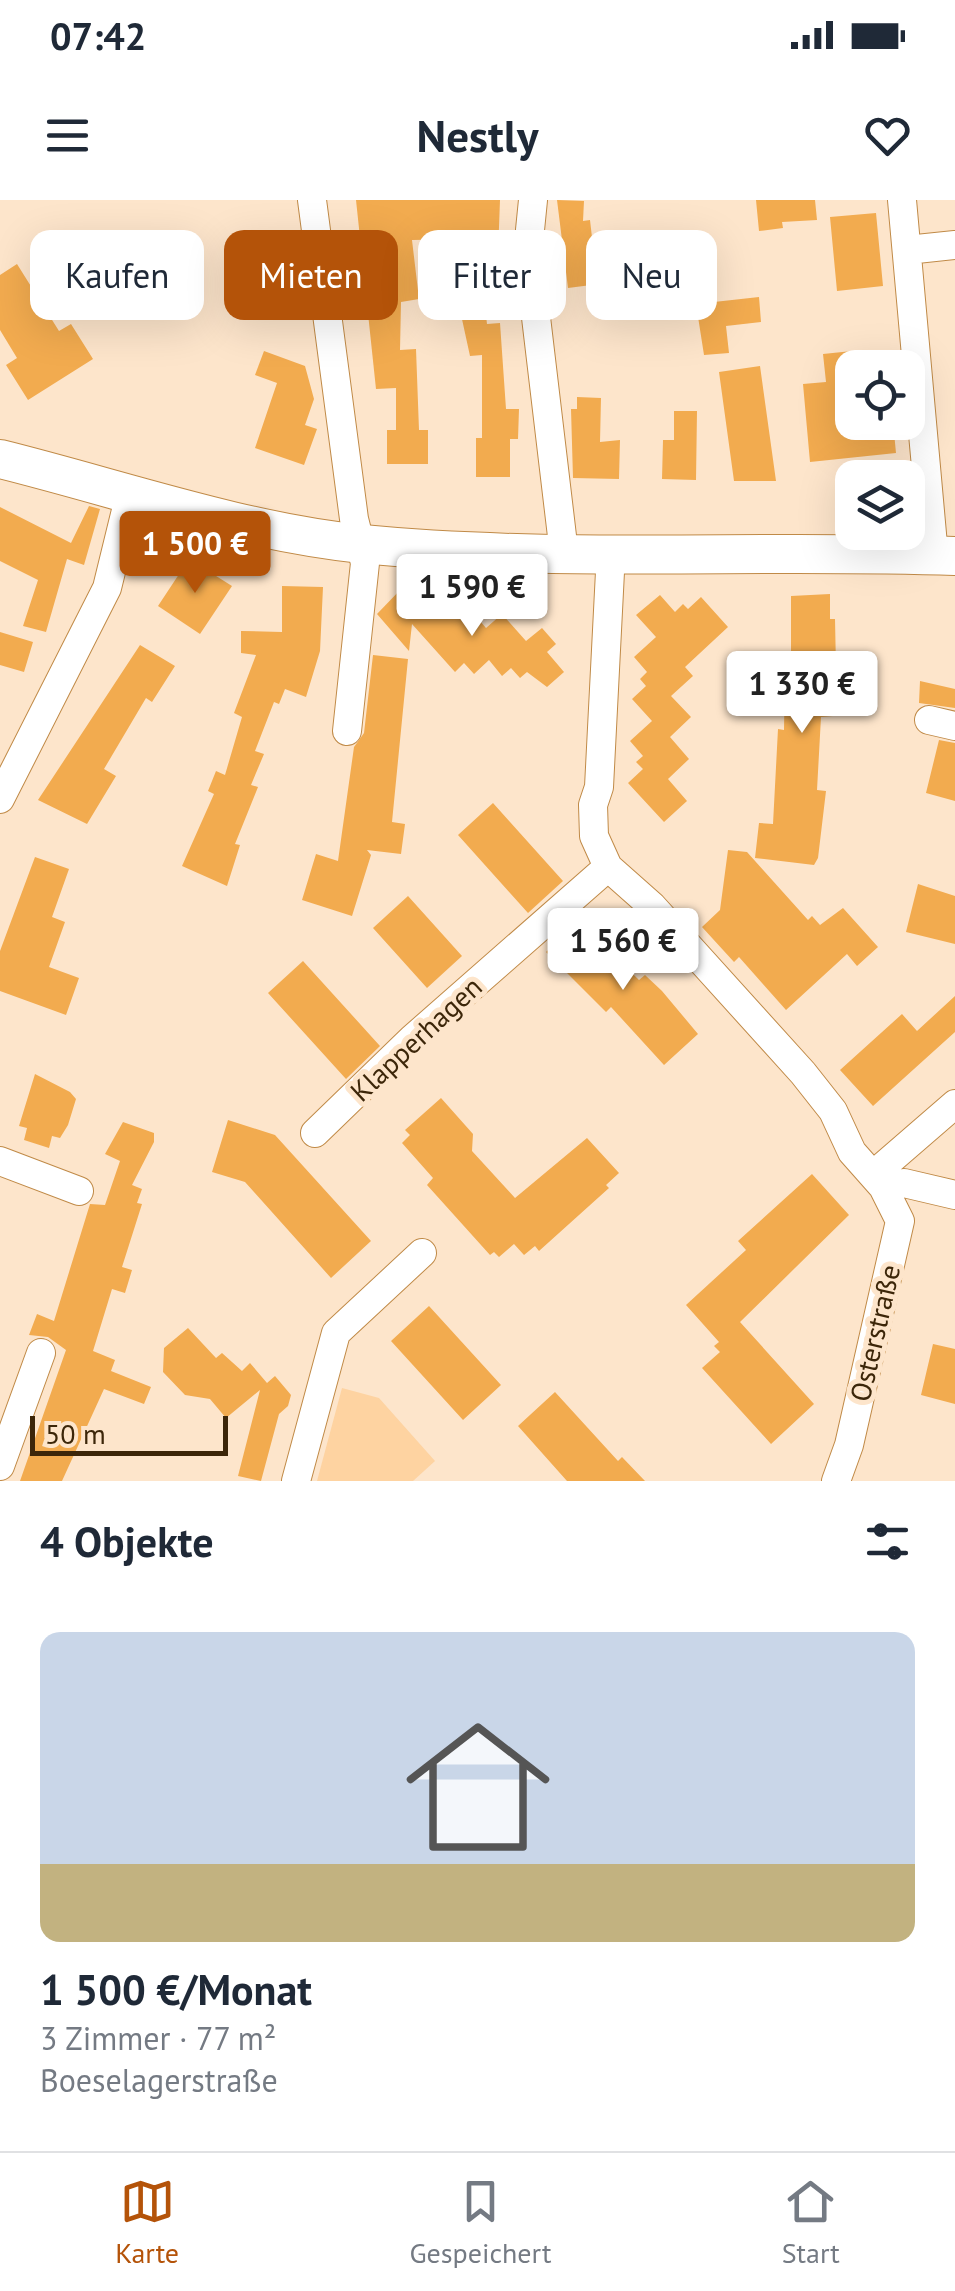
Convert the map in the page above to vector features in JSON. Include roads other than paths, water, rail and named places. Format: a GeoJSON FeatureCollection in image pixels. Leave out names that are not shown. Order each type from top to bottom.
{"type":"FeatureCollection","features":[{"type":"Feature","properties":{"kind":"street"},"geometry":{"type":"LineString","coordinates":[[312,200],[365,563],[346,731]]}},
{"type":"Feature","properties":{"kind":"street"},"geometry":{"type":"LineString","coordinates":[[533,200],[528,250],[564,553]]}},
{"type":"Feature","properties":{"kind":"street"},"geometry":{"type":"LineString","coordinates":[[0,459],[130,494],[360,544],[564,553],[945,556],[902,200]]}},
{"type":"Feature","properties":{"kind":"street"},"geometry":{"type":"LineString","coordinates":[[907,250],[955,246]]}},
{"type":"Feature","properties":{"kind":"street"},"geometry":{"type":"LineString","coordinates":[[0,799],[106,588],[130,494]]}},
{"type":"Feature","properties":{"kind":"street","name":"Osterstraße"},"geometry":{"type":"LineString","coordinates":[[611,552],[598,787],[592,817],[594,836],[608,867],[652,906],[833,1111],[852,1152],[878,1181],[900,1221],[849,1445],[836,1481]]}},
{"type":"Feature","properties":{"kind":"street","name":"Klapperhagen"},"geometry":{"type":"LineString","coordinates":[[315,1133],[412,1039],[608,867]]}},
{"type":"Feature","properties":{"kind":"street"},"geometry":{"type":"LineString","coordinates":[[878,1181],[955,1104]]}},
{"type":"Feature","properties":{"kind":"street"},"geometry":{"type":"LineString","coordinates":[[0,1161],[79,1191]]}},
{"type":"Feature","properties":{"kind":"street"},"geometry":{"type":"LineString","coordinates":[[878,1181],[955,1195]]}},
{"type":"Feature","properties":{"kind":"street"},"geometry":{"type":"LineString","coordinates":[[296,1481],[336,1333],[422,1252]]}},
{"type":"Feature","properties":{"kind":"street"},"geometry":{"type":"LineString","coordinates":[[2,1453],[41,1353]]}}]}
